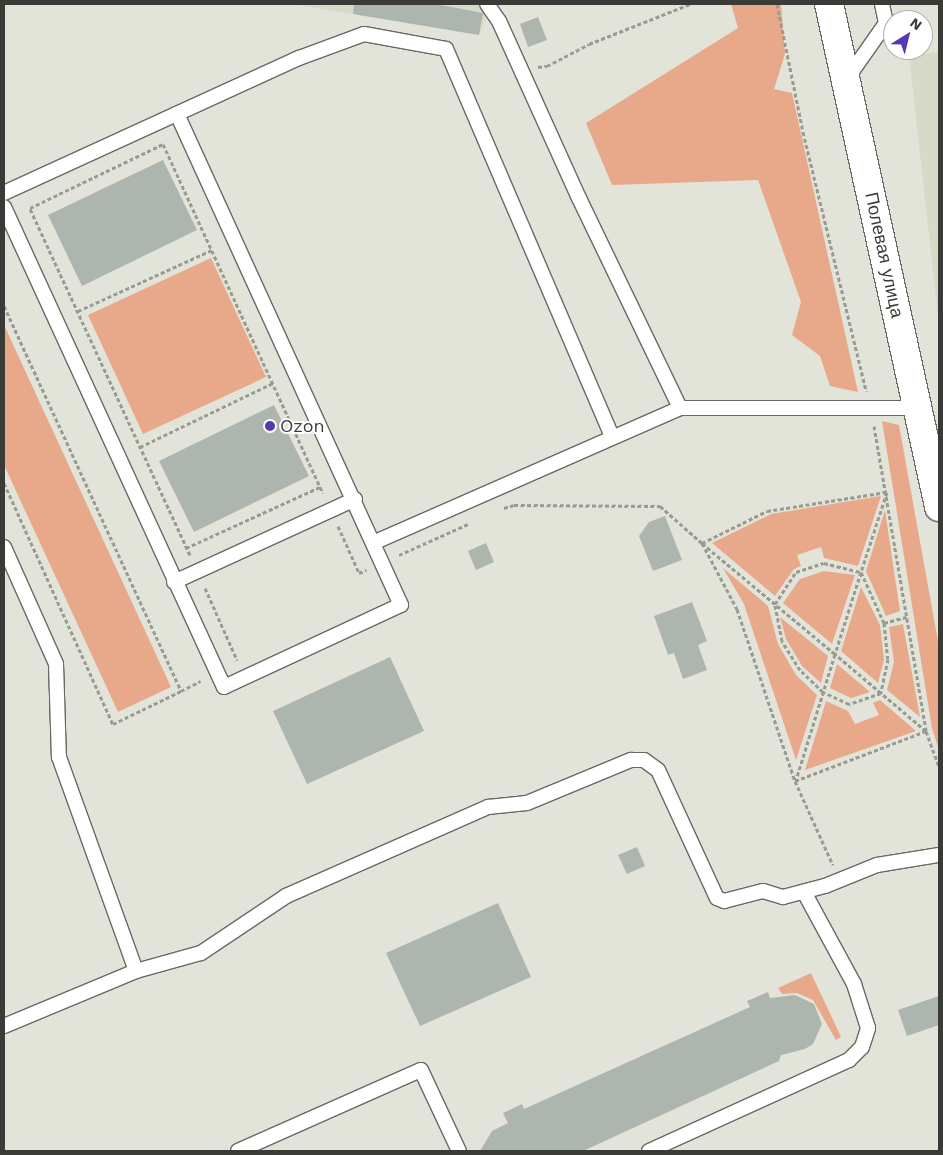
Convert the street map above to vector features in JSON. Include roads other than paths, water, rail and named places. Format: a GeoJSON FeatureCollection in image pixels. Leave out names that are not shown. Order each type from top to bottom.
{"type":"FeatureCollection","features":[{"type":"Feature","properties":{"kind":"street","name":"Полевая улица"},"geometry":{"type":"LineString","coordinates":[[829,4],[939,507]]}},
{"type":"Feature","properties":{"kind":"lane"},"geometry":{"type":"LineString","coordinates":[[487,4],[499,21],[579,198],[680,408]]}},
{"type":"Feature","properties":{"kind":"lane"},"geometry":{"type":"LineString","coordinates":[[846,80],[886,23],[882,4]]}},
{"type":"Feature","properties":{"kind":"lane"},"geometry":{"type":"LineString","coordinates":[[4,194],[299,58],[364,34],[446,49],[612,436]]}},
{"type":"Feature","properties":{"kind":"lane"},"geometry":{"type":"LineString","coordinates":[[4,207],[174,582],[224,687],[401,605],[376,542],[177,114]]}},
{"type":"Feature","properties":{"kind":"lane"},"geometry":{"type":"LineString","coordinates":[[376,542],[612,436],[680,408],[918,408]]}},
{"type":"Feature","properties":{"kind":"lane"},"geometry":{"type":"LineString","coordinates":[[174,582],[355,499]]}},
{"type":"Feature","properties":{"kind":"lane"},"geometry":{"type":"LineString","coordinates":[[4,547],[56,664],[60,757],[136,971]]}},
{"type":"Feature","properties":{"kind":"lane"},"geometry":{"type":"LineString","coordinates":[[4,1026],[136,971],[201,953],[286,896],[488,808],[527,803],[631,760],[644,760],[658,770],[717,898],[724,901],[763,891],[783,898],[877,865],[939,856]]}},
{"type":"Feature","properties":{"kind":"lane"},"geometry":{"type":"LineString","coordinates":[[649,1151],[849,1060],[862,1047],[868,1028],[854,984],[804,892]]}},
{"type":"Feature","properties":{"kind":"lane"},"geometry":{"type":"LineString","coordinates":[[238,1151],[421,1070],[459,1151]]}},
{"type":"Feature","properties":{"kind":"place","name":"Ozon"},"geometry":{"type":"Point","coordinates":[270,426]}}]}
